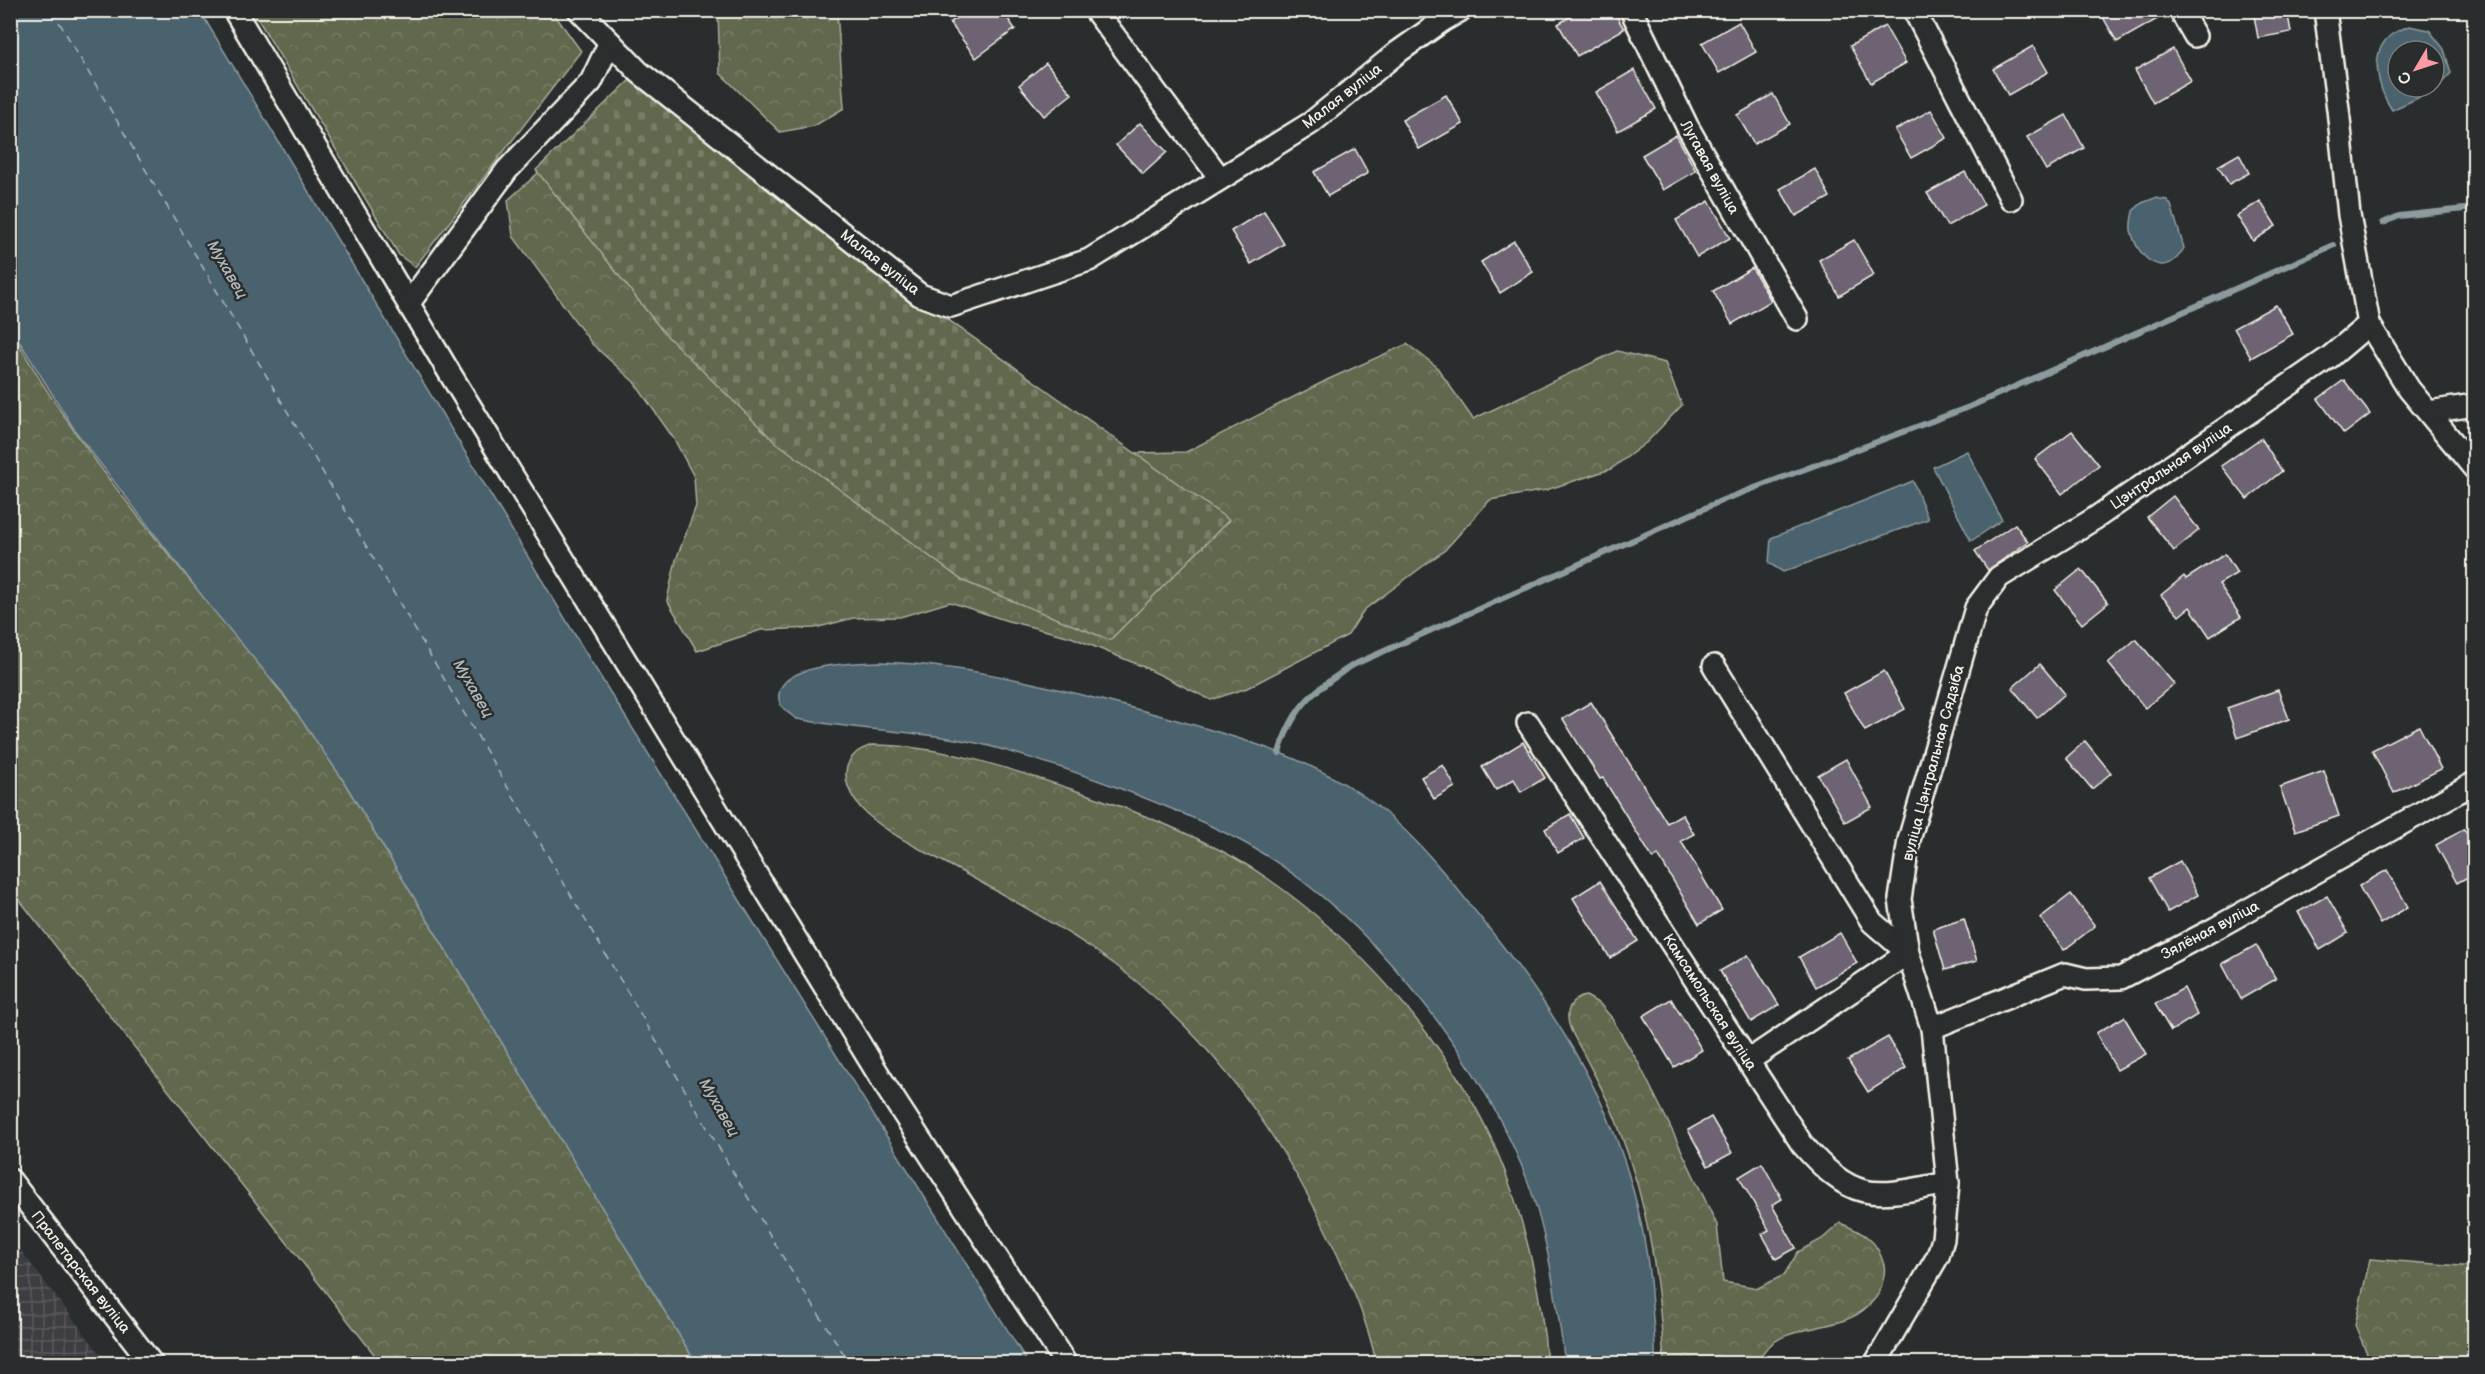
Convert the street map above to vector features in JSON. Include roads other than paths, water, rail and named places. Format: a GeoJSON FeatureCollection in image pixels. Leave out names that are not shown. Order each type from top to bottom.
{"type":"FeatureCollection","features":[{"type":"Feature","properties":{"kind":"street"},"geometry":{"type":"LineString","coordinates":[[234,10],[462,393],[888,1090],[1066,1364]]}},
{"type":"Feature","properties":{"kind":"street","name":"Малая вуліца"},"geometry":{"type":"LineString","coordinates":[[579,10],[639,72],[920,295],[951,306],[1089,260],[1311,123],[1398,51],[1461,10]]}},
{"type":"Feature","properties":{"kind":"street"},"geometry":{"type":"LineString","coordinates":[[1095,10],[1220,178]]}},
{"type":"Feature","properties":{"kind":"street","name":"Лугавая вуліца"},"geometry":{"type":"LineString","coordinates":[[1631,10],[1687,126],[1797,319]]}},
{"type":"Feature","properties":{"kind":"street"},"geometry":{"type":"LineString","coordinates":[[1914,10],[2011,199]]}},
{"type":"Feature","properties":{"kind":"street"},"geometry":{"type":"LineString","coordinates":[[2180,10],[2195,36]]}},
{"type":"Feature","properties":{"kind":"street"},"geometry":{"type":"LineString","coordinates":[[2325,10],[2349,215],[2369,324],[2409,388],[2475,468]]}},
{"type":"Feature","properties":{"kind":"street"},"geometry":{"type":"LineString","coordinates":[[409,303],[507,170],[591,82],[610,42]]}},
{"type":"Feature","properties":{"kind":"street","name":"Цэнтральная вуліца"},"geometry":{"type":"LineString","coordinates":[[1976,608],[1999,578],[2094,519],[2330,357],[2369,324]]}},
{"type":"Feature","properties":{"kind":"street"},"geometry":{"type":"LineString","coordinates":[[2429,412],[2475,405]]}},
{"type":"Feature","properties":{"kind":"street","name":"вуліца Цэнтральная Сядзіба"},"geometry":{"type":"LineString","coordinates":[[1875,1364],[1938,1256],[1943,1239],[1948,1183],[1932,1028],[1908,953],[1900,899],[1909,840],[1976,608]]}},
{"type":"Feature","properties":{"kind":"street"},"geometry":{"type":"LineString","coordinates":[[1714,666],[1872,922],[1908,953],[1748,1061]]}},
{"type":"Feature","properties":{"kind":"street","name":"Камсамольская вуліца"},"geometry":{"type":"LineString","coordinates":[[1528,723],[1802,1144],[1822,1167],[1841,1182],[1858,1190],[1874,1193],[1896,1193],[1948,1183]]}},
{"type":"Feature","properties":{"kind":"street","name":"Зялёная вуліца"},"geometry":{"type":"LineString","coordinates":[[1932,1028],[2065,974],[2086,979],[2121,978],[2475,783]]}},
{"type":"Feature","properties":{"kind":"street","name":"Пралетарская вуліца"},"geometry":{"type":"LineString","coordinates":[[10,1180],[152,1364]]}},
{"type":"Feature","properties":{"kind":"water","name":"Мухавец"},"geometry":{"type":"Polygon","coordinates":[[[10,11],[200,11],[590,660],[1028,1363],[696,1363],[341,777],[282,692],[213,610],[76,432],[11,328],[10,11]]]}},
{"type":"Feature","properties":{"kind":"water"},"geometry":{"type":"Polygon","coordinates":[[[2409,26],[2429,30],[2436,39],[2388,39],[2409,26]]]}},
{"type":"Feature","properties":{"kind":"water"},"geometry":{"type":"Polygon","coordinates":[[[2386,41],[2386,99],[2379,82],[2378,71],[2379,51],[2386,41]]]}},
{"type":"Feature","properties":{"kind":"water"},"geometry":{"type":"Polygon","coordinates":[[[2446,56],[2451,73],[2446,78],[2446,56]]]}},
{"type":"Feature","properties":{"kind":"water"},"geometry":{"type":"Polygon","coordinates":[[[2386,99],[2416,99],[2392,110],[2386,99]]]}},
{"type":"Feature","properties":{"kind":"water"},"geometry":{"type":"Polygon","coordinates":[[[2155,198],[2167,200],[2171,205],[2184,248],[2169,264],[2153,263],[2146,257],[2139,250],[2131,228],[2133,211],[2142,203],[2155,198]]]}},
{"type":"Feature","properties":{"kind":"water"},"geometry":{"type":"Polygon","coordinates":[[[1967,451],[2002,520],[1971,541],[1933,467],[1967,451]]]}},
{"type":"Feature","properties":{"kind":"water"},"geometry":{"type":"Polygon","coordinates":[[[1913,481],[1928,519],[1783,572],[1769,563],[1771,538],[1913,481]]]}},
{"type":"Feature","properties":{"kind":"water"},"geometry":{"type":"Polygon","coordinates":[[[880,662],[947,668],[1014,679],[1111,702],[1228,735],[1311,766],[1362,795],[1394,820],[1437,864],[1511,957],[1572,1048],[1597,1094],[1618,1142],[1634,1193],[1646,1247],[1655,1363],[1565,1363],[1550,1265],[1539,1216],[1523,1169],[1502,1124],[1447,1034],[1377,949],[1338,911],[1298,878],[1247,844],[1151,800],[1043,762],[975,743],[797,719],[784,709],[780,702],[779,694],[784,684],[793,676],[839,664],[880,662]]]}},
{"type":"Feature","properties":{"kind":"waterway"},"geometry":{"type":"LineString","coordinates":[[2383,223],[2399,216],[2474,208]]}},
{"type":"Feature","properties":{"kind":"waterway"},"geometry":{"type":"LineString","coordinates":[[1279,753],[1291,723],[1306,701],[1353,665],[1723,500],[1969,407],[2334,245]]}}]}
